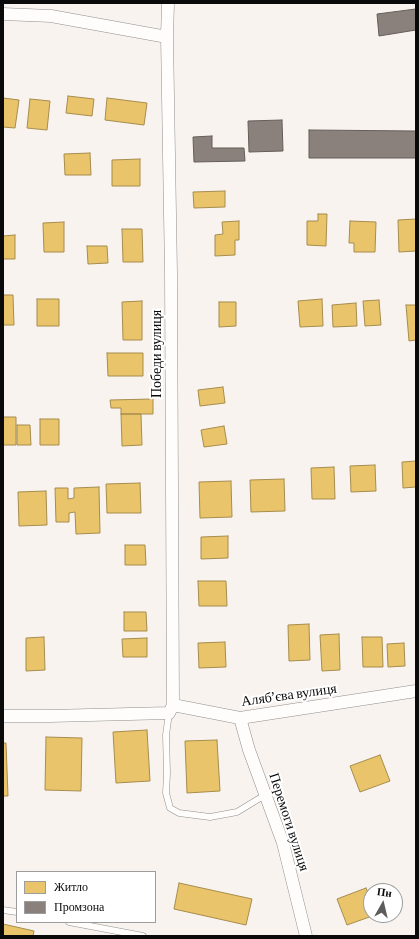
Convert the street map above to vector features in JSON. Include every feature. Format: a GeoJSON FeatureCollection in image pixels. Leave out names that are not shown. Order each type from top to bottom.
{"type":"FeatureCollection","features":[{"type":"Feature","properties":{"kind":"street","name":"Победи вулиця"},"geometry":{"type":"LineString","coordinates":[[168,3],[167,37],[171,304],[171,709]]}},
{"type":"Feature","properties":{"kind":"street"},"geometry":{"type":"LineString","coordinates":[[3,14],[51,16],[167,37]]}},
{"type":"Feature","properties":{"kind":"street","name":"Аляб’єва вулиця"},"geometry":{"type":"LineString","coordinates":[[3,716],[50,716],[171,709],[240,718],[416,692]]}},
{"type":"Feature","properties":{"kind":"street","name":"Перемоги вулиця"},"geometry":{"type":"LineString","coordinates":[[240,718],[249,750],[283,843],[306,936]]}},
{"type":"Feature","properties":{"kind":"lane"},"geometry":{"type":"LineString","coordinates":[[171,709],[166,735],[166,793],[170,808],[179,813],[210,817],[237,812],[265,795]]}},
{"type":"Feature","properties":{"kind":"lane"},"geometry":{"type":"LineString","coordinates":[[3,910],[16,912]]}},
{"type":"Feature","properties":{"kind":"lane"},"geometry":{"type":"LineString","coordinates":[[74,923],[143,936]]}},
{"type":"Feature","properties":{"kind":"building: Житло"},"geometry":{"type":"Polygon","coordinates":[[[68,96],[94,99],[92,116],[66,113],[68,96]]]}},
{"type":"Feature","properties":{"kind":"building: Житло"},"geometry":{"type":"Polygon","coordinates":[[[3,98],[19,100],[15,128],[3,127],[3,98]]]}},
{"type":"Feature","properties":{"kind":"building: Житло"},"geometry":{"type":"Polygon","coordinates":[[[107,98],[147,103],[144,125],[105,120],[107,98]]]}},
{"type":"Feature","properties":{"kind":"building: Житло"},"geometry":{"type":"Polygon","coordinates":[[[30,99],[50,101],[47,130],[27,128],[30,99]]]}},
{"type":"Feature","properties":{"kind":"building: Житло"},"geometry":{"type":"Polygon","coordinates":[[[90,153],[91,175],[65,175],[64,154],[90,153]]]}},
{"type":"Feature","properties":{"kind":"building: Житло"},"geometry":{"type":"Polygon","coordinates":[[[140,159],[140,186],[112,186],[112,160],[140,159]]]}},
{"type":"Feature","properties":{"kind":"building: Житло"},"geometry":{"type":"Polygon","coordinates":[[[225,191],[225,207],[194,208],[193,192],[225,191]]]}},
{"type":"Feature","properties":{"kind":"building: Житло"},"geometry":{"type":"Polygon","coordinates":[[[318,214],[327,214],[326,246],[307,245],[307,221],[318,221],[318,214]]]}},
{"type":"Feature","properties":{"kind":"building: Житло"},"geometry":{"type":"Polygon","coordinates":[[[416,219],[416,251],[399,252],[398,220],[416,219]]]}},
{"type":"Feature","properties":{"kind":"building: Житло"},"geometry":{"type":"Polygon","coordinates":[[[239,221],[239,240],[235,240],[235,255],[215,256],[215,235],[223,234],[222,222],[239,221]]]}},
{"type":"Feature","properties":{"kind":"building: Житло"},"geometry":{"type":"Polygon","coordinates":[[[350,221],[376,222],[375,252],[354,252],[354,243],[349,243],[350,221]]]}},
{"type":"Feature","properties":{"kind":"building: Житло"},"geometry":{"type":"Polygon","coordinates":[[[64,222],[64,252],[44,252],[43,223],[64,222]]]}},
{"type":"Feature","properties":{"kind":"building: Житло"},"geometry":{"type":"Polygon","coordinates":[[[122,229],[142,229],[143,262],[123,262],[122,229]]]}},
{"type":"Feature","properties":{"kind":"building: Житло"},"geometry":{"type":"Polygon","coordinates":[[[15,235],[15,259],[3,259],[3,236],[15,235]]]}},
{"type":"Feature","properties":{"kind":"building: Житло"},"geometry":{"type":"Polygon","coordinates":[[[87,246],[107,246],[108,263],[88,264],[87,246]]]}},
{"type":"Feature","properties":{"kind":"building: Житло"},"geometry":{"type":"Polygon","coordinates":[[[3,295],[13,295],[14,325],[3,325],[3,295]]]}},
{"type":"Feature","properties":{"kind":"building: Житло"},"geometry":{"type":"Polygon","coordinates":[[[37,299],[59,299],[59,326],[37,326],[37,299]]]}},
{"type":"Feature","properties":{"kind":"building: Житло"},"geometry":{"type":"Polygon","coordinates":[[[322,299],[323,326],[300,327],[298,301],[322,299]]]}},
{"type":"Feature","properties":{"kind":"building: Житло"},"geometry":{"type":"Polygon","coordinates":[[[379,300],[381,325],[365,326],[363,301],[379,300]]]}},
{"type":"Feature","properties":{"kind":"building: Житло"},"geometry":{"type":"Polygon","coordinates":[[[142,301],[142,340],[123,340],[122,302],[142,301]]]}},
{"type":"Feature","properties":{"kind":"building: Житло"},"geometry":{"type":"Polygon","coordinates":[[[219,302],[236,302],[236,326],[219,327],[219,302]]]}},
{"type":"Feature","properties":{"kind":"building: Житло"},"geometry":{"type":"Polygon","coordinates":[[[356,303],[357,326],[333,327],[332,305],[356,303]]]}},
{"type":"Feature","properties":{"kind":"building: Житло"},"geometry":{"type":"Polygon","coordinates":[[[406,305],[416,305],[416,340],[409,341],[406,305]]]}},
{"type":"Feature","properties":{"kind":"building: Житло"},"geometry":{"type":"Polygon","coordinates":[[[107,353],[143,353],[143,376],[108,376],[107,353]]]}},
{"type":"Feature","properties":{"kind":"building: Житло"},"geometry":{"type":"Polygon","coordinates":[[[223,387],[225,403],[200,406],[198,390],[223,387]]]}},
{"type":"Feature","properties":{"kind":"building: Житло"},"geometry":{"type":"Polygon","coordinates":[[[153,399],[153,414],[121,414],[121,408],[111,408],[110,400],[153,399]]]}},
{"type":"Feature","properties":{"kind":"building: Житло"},"geometry":{"type":"Polygon","coordinates":[[[121,414],[141,414],[142,445],[122,446],[121,414]]]}},
{"type":"Feature","properties":{"kind":"building: Житло"},"geometry":{"type":"Polygon","coordinates":[[[3,417],[16,417],[16,445],[3,445],[3,417]]]}},
{"type":"Feature","properties":{"kind":"building: Житло"},"geometry":{"type":"Polygon","coordinates":[[[40,419],[59,419],[59,445],[40,445],[40,419]]]}},
{"type":"Feature","properties":{"kind":"building: Житло"},"geometry":{"type":"Polygon","coordinates":[[[17,425],[30,425],[31,445],[17,445],[17,425]]]}},
{"type":"Feature","properties":{"kind":"building: Житло"},"geometry":{"type":"Polygon","coordinates":[[[224,426],[227,444],[204,447],[201,430],[224,426]]]}},
{"type":"Feature","properties":{"kind":"building: Житло"},"geometry":{"type":"Polygon","coordinates":[[[416,461],[416,487],[403,488],[402,462],[416,461]]]}},
{"type":"Feature","properties":{"kind":"building: Житло"},"geometry":{"type":"Polygon","coordinates":[[[375,465],[376,491],[351,492],[350,466],[375,465]]]}},
{"type":"Feature","properties":{"kind":"building: Житло"},"geometry":{"type":"Polygon","coordinates":[[[334,467],[335,499],[312,499],[311,468],[334,467]]]}},
{"type":"Feature","properties":{"kind":"building: Житло"},"geometry":{"type":"Polygon","coordinates":[[[284,479],[285,511],[251,512],[250,480],[284,479]]]}},
{"type":"Feature","properties":{"kind":"building: Житло"},"geometry":{"type":"Polygon","coordinates":[[[231,481],[232,517],[200,518],[199,482],[231,481]]]}},
{"type":"Feature","properties":{"kind":"building: Житло"},"geometry":{"type":"Polygon","coordinates":[[[140,483],[141,513],[107,513],[106,484],[140,483]]]}},
{"type":"Feature","properties":{"kind":"building: Житло"},"geometry":{"type":"Polygon","coordinates":[[[99,487],[100,533],[76,534],[75,512],[69,513],[69,522],[56,522],[55,488],[68,488],[68,499],[74,498],[74,488],[99,487]]]}},
{"type":"Feature","properties":{"kind":"building: Житло"},"geometry":{"type":"Polygon","coordinates":[[[46,491],[47,525],[19,526],[18,492],[46,491]]]}},
{"type":"Feature","properties":{"kind":"building: Житло"},"geometry":{"type":"Polygon","coordinates":[[[228,536],[228,558],[201,559],[201,537],[228,536]]]}},
{"type":"Feature","properties":{"kind":"building: Житло"},"geometry":{"type":"Polygon","coordinates":[[[125,545],[145,545],[146,565],[125,565],[125,545]]]}},
{"type":"Feature","properties":{"kind":"building: Житло"},"geometry":{"type":"Polygon","coordinates":[[[198,581],[226,581],[227,606],[199,606],[198,581]]]}},
{"type":"Feature","properties":{"kind":"building: Житло"},"geometry":{"type":"Polygon","coordinates":[[[124,612],[146,612],[147,631],[124,631],[124,612]]]}},
{"type":"Feature","properties":{"kind":"building: Житло"},"geometry":{"type":"Polygon","coordinates":[[[309,624],[310,660],[289,661],[288,625],[309,624]]]}},
{"type":"Feature","properties":{"kind":"building: Житло"},"geometry":{"type":"Polygon","coordinates":[[[339,634],[340,670],[322,671],[320,635],[339,634]]]}},
{"type":"Feature","properties":{"kind":"building: Житло"},"geometry":{"type":"Polygon","coordinates":[[[44,637],[45,670],[26,671],[26,638],[44,637]]]}},
{"type":"Feature","properties":{"kind":"building: Житло"},"geometry":{"type":"Polygon","coordinates":[[[362,637],[382,637],[383,667],[363,667],[362,637]]]}},
{"type":"Feature","properties":{"kind":"building: Житло"},"geometry":{"type":"Polygon","coordinates":[[[147,638],[147,657],[123,657],[122,639],[147,638]]]}},
{"type":"Feature","properties":{"kind":"building: Житло"},"geometry":{"type":"Polygon","coordinates":[[[225,642],[226,667],[199,668],[198,643],[225,642]]]}},
{"type":"Feature","properties":{"kind":"building: Житло"},"geometry":{"type":"Polygon","coordinates":[[[404,643],[405,666],[388,667],[387,644],[404,643]]]}},
{"type":"Feature","properties":{"kind":"building: Житло"},"geometry":{"type":"Polygon","coordinates":[[[147,730],[150,781],[116,783],[113,732],[147,730]]]}},
{"type":"Feature","properties":{"kind":"building: Житло"},"geometry":{"type":"Polygon","coordinates":[[[46,737],[82,738],[81,791],[45,790],[46,737]]]}},
{"type":"Feature","properties":{"kind":"building: Житло"},"geometry":{"type":"Polygon","coordinates":[[[217,740],[220,791],[187,793],[185,741],[217,740]]]}},
{"type":"Feature","properties":{"kind":"building: Житло"},"geometry":{"type":"Polygon","coordinates":[[[3,743],[6,743],[8,796],[3,796],[3,743]]]}},
{"type":"Feature","properties":{"kind":"building: Житло"},"geometry":{"type":"Polygon","coordinates":[[[380,755],[390,781],[360,792],[350,766],[380,755]]]}},
{"type":"Feature","properties":{"kind":"building: Житло"},"geometry":{"type":"Polygon","coordinates":[[[179,883],[252,899],[246,925],[174,909],[179,883]]]}},
{"type":"Feature","properties":{"kind":"building: Житло"},"geometry":{"type":"Polygon","coordinates":[[[363,889],[363,919],[347,925],[337,899],[363,889]]]}},
{"type":"Feature","properties":{"kind":"building: Житло"},"geometry":{"type":"Polygon","coordinates":[[[3,924],[34,931],[33,936],[3,936],[3,924]]]}},
{"type":"Feature","properties":{"kind":"building: Промзона"},"geometry":{"type":"Polygon","coordinates":[[[416,9],[416,30],[379,36],[377,14],[416,9]]]}},
{"type":"Feature","properties":{"kind":"building: Промзона"},"geometry":{"type":"Polygon","coordinates":[[[282,120],[283,151],[249,152],[248,121],[282,120]]]}},
{"type":"Feature","properties":{"kind":"building: Промзона"},"geometry":{"type":"Polygon","coordinates":[[[309,130],[416,131],[416,158],[309,158],[309,130]]]}},
{"type":"Feature","properties":{"kind":"building: Промзона"},"geometry":{"type":"Polygon","coordinates":[[[212,136],[212,148],[244,148],[245,161],[194,162],[193,137],[212,136]]]}}]}
